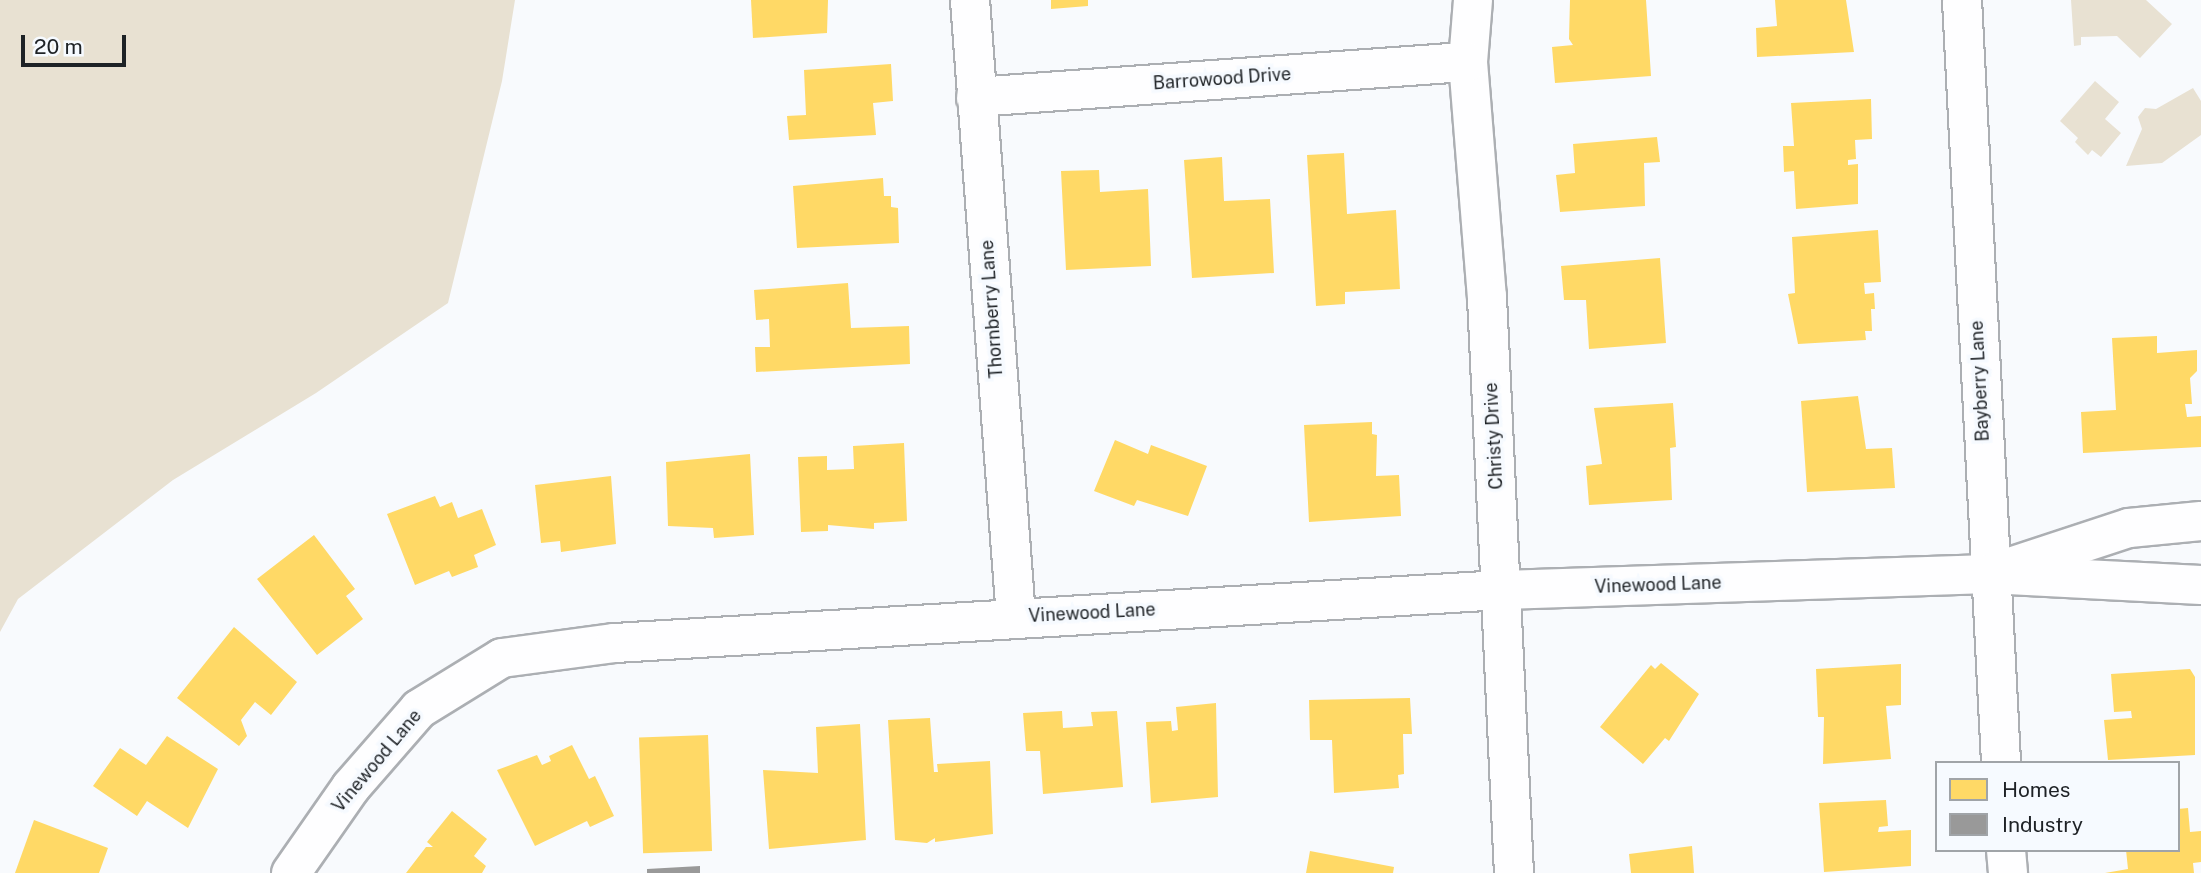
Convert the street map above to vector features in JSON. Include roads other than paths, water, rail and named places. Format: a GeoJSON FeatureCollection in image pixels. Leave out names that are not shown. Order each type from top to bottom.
{"type":"FeatureCollection","features":[{"type":"Feature","properties":{"kind":"street","name":"Thornberry Lane"},"geometry":{"type":"LineString","coordinates":[[970,0],[1016,617]]}},
{"type":"Feature","properties":{"kind":"street","name":"Christy Drive"},"geometry":{"type":"LineString","coordinates":[[1473,0],[1468,62],[1487,297],[1503,590],[1514,873]]}},
{"type":"Feature","properties":{"kind":"street","name":"Bayberry Lane"},"geometry":{"type":"LineString","coordinates":[[1962,0],[1989,574],[2001,761]]}},
{"type":"Feature","properties":{"kind":"street","name":"Barrowood Drive"},"geometry":{"type":"LineString","coordinates":[[976,97],[1468,62]]}},
{"type":"Feature","properties":{"kind":"street","name":"Vinewood Lane"},"geometry":{"type":"LineString","coordinates":[[1989,574],[2129,528],[2201,521]]}},
{"type":"Feature","properties":{"kind":"street","name":"Vinewood Lane"},"geometry":{"type":"LineString","coordinates":[[291,873],[351,787],[419,709],[502,658],[615,643],[1503,590],[1989,574],[2201,585]]}},
{"type":"Feature","properties":{"kind":"street"},"geometry":{"type":"LineString","coordinates":[[2006,852],[2008,873]]}}]}
